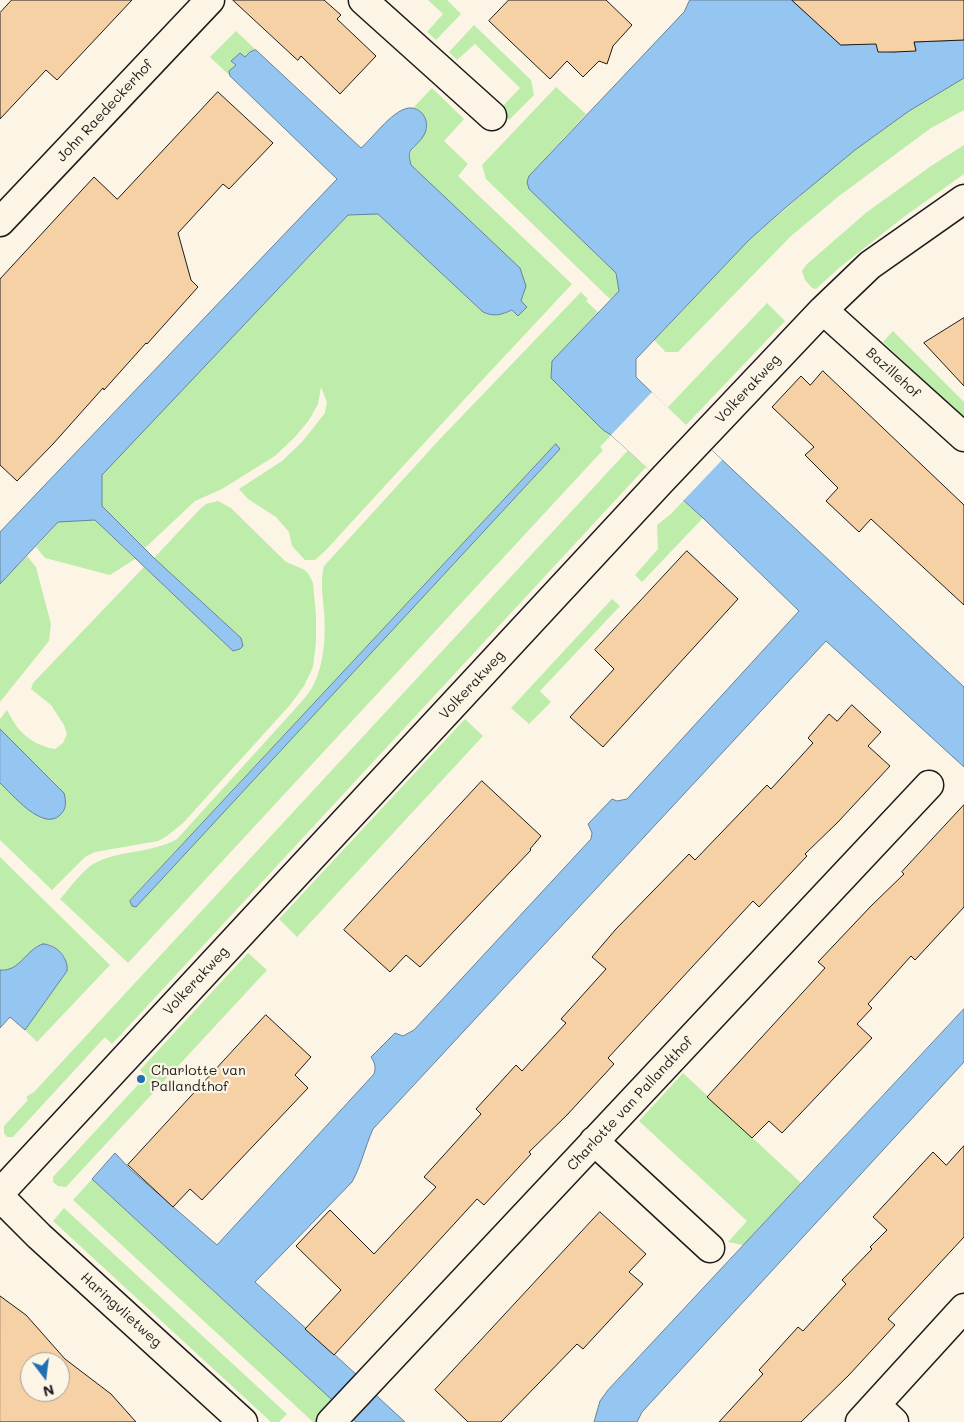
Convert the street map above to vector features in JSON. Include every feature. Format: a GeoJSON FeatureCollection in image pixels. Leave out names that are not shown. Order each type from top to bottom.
{"type":"FeatureCollection","features":[{"type":"Feature","properties":{"kind":"street","name":"John Raedeckerhof"},"geometry":{"type":"LineString","coordinates":[[0,222],[210,0]]}},
{"type":"Feature","properties":{"kind":"street"},"geometry":{"type":"LineString","coordinates":[[363,0],[492,116]]}},
{"type":"Feature","properties":{"kind":"street","name":"Volkerakweg"},"geometry":{"type":"LineString","coordinates":[[0,1195],[661,481],[823,310],[870,265],[964,199]]}},
{"type":"Feature","properties":{"kind":"street","name":"Bazillehof"},"geometry":{"type":"LineString","coordinates":[[823,310],[964,436]]}},
{"type":"Feature","properties":{"kind":"street","name":"Charlotte van Pallandthof"},"geometry":{"type":"LineString","coordinates":[[331,1422],[928,785]]}},
{"type":"Feature","properties":{"kind":"street"},"geometry":{"type":"LineString","coordinates":[[594,1141],[710,1248]]}},
{"type":"Feature","properties":{"kind":"street","name":"Haringvlietweg"},"geometry":{"type":"LineString","coordinates":[[0,1195],[39,1236],[243,1422]]}},
{"type":"Feature","properties":{"kind":"street"},"geometry":{"type":"LineString","coordinates":[[877,1416],[964,1308]]}},
{"type":"Feature","properties":{"kind":"green space"},"geometry":{"type":"Polygon","coordinates":[[[428,0],[447,0],[461,14],[436,40],[427,32],[443,14],[428,0]]]}},
{"type":"Feature","properties":{"kind":"green space"},"geometry":{"type":"Polygon","coordinates":[[[474,25],[531,80],[534,95],[509,120],[500,109],[520,88],[475,44],[457,60],[449,52],[474,25]]]}},
{"type":"Feature","properties":{"kind":"green space"},"geometry":{"type":"Polygon","coordinates":[[[236,31],[256,50],[250,52],[245,57],[231,61],[236,65],[229,71],[230,76],[210,57],[236,31]]]}},
{"type":"Feature","properties":{"kind":"green space"},"geometry":{"type":"Polygon","coordinates":[[[964,78],[964,110],[931,128],[839,196],[791,236],[678,352],[664,352],[654,340],[749,240],[855,150],[909,111],[964,78]]]}},
{"type":"Feature","properties":{"kind":"green space"},"geometry":{"type":"Polygon","coordinates":[[[556,87],[586,114],[529,176],[527,182],[529,189],[616,273],[619,291],[610,299],[486,179],[482,165],[556,87]]]}},
{"type":"Feature","properties":{"kind":"green space"},"geometry":{"type":"Polygon","coordinates":[[[432,88],[464,119],[444,141],[468,164],[458,176],[572,284],[315,560],[305,560],[292,546],[289,532],[276,517],[248,499],[239,489],[282,461],[302,442],[325,413],[327,402],[321,387],[318,404],[309,420],[296,436],[275,456],[222,489],[195,501],[145,548],[102,506],[101,475],[348,215],[378,214],[483,312],[494,315],[527,307],[521,301],[524,294],[520,268],[411,165],[410,159],[413,149],[425,132],[427,125],[419,110],[413,108],[432,88]]]}},
{"type":"Feature","properties":{"kind":"green space"},"geometry":{"type":"Polygon","coordinates":[[[964,145],[964,174],[905,216],[840,267],[816,289],[812,288],[805,280],[802,271],[807,264],[867,212],[964,145]]]}},
{"type":"Feature","properties":{"kind":"green space"},"geometry":{"type":"Polygon","coordinates":[[[581,292],[588,299],[586,301],[598,312],[552,361],[551,378],[603,430],[611,435],[600,447],[603,450],[128,963],[60,899],[93,864],[109,857],[158,847],[177,839],[306,697],[316,679],[322,661],[325,622],[322,583],[324,566],[439,440],[581,292]],[[556,445],[130,901],[132,906],[136,907],[560,449],[556,445]]]}},
{"type":"Feature","properties":{"kind":"green space"},"geometry":{"type":"Polygon","coordinates":[[[767,303],[785,321],[646,467],[112,1044],[105,1037],[13,1137],[7,1137],[4,1133],[4,1126],[28,1100],[26,1097],[34,1092],[668,407],[767,303]]]}},
{"type":"Feature","properties":{"kind":"green space"},"geometry":{"type":"Polygon","coordinates":[[[893,331],[964,402],[964,418],[883,342],[893,331]]]}},
{"type":"Feature","properties":{"kind":"green space"},"geometry":{"type":"Polygon","coordinates":[[[218,501],[231,508],[286,562],[308,573],[313,583],[316,615],[316,642],[313,667],[304,686],[290,705],[183,823],[158,841],[95,852],[85,857],[52,890],[0,840],[0,783],[42,819],[60,788],[0,729],[0,719],[7,710],[18,729],[32,741],[55,749],[63,743],[67,734],[64,725],[51,705],[31,689],[33,683],[144,567],[233,651],[243,646],[241,638],[154,558],[200,509],[206,504],[218,501]]]}},
{"type":"Feature","properties":{"kind":"green space"},"geometry":{"type":"Polygon","coordinates":[[[683,501],[703,518],[642,582],[635,575],[658,549],[657,525],[683,501]]]}},
{"type":"Feature","properties":{"kind":"green space"},"geometry":{"type":"Polygon","coordinates":[[[95,520],[135,559],[110,575],[45,558],[36,547],[58,522],[95,520]]]}},
{"type":"Feature","properties":{"kind":"green space"},"geometry":{"type":"Polygon","coordinates":[[[27,556],[36,567],[51,624],[49,641],[0,702],[0,584],[27,556]]]}},
{"type":"Feature","properties":{"kind":"green space"},"geometry":{"type":"Polygon","coordinates":[[[612,599],[620,606],[540,691],[551,702],[529,724],[511,708],[612,599]]]}},
{"type":"Feature","properties":{"kind":"green space"},"geometry":{"type":"Polygon","coordinates":[[[465,719],[483,736],[297,937],[279,919],[465,719]]]}},
{"type":"Feature","properties":{"kind":"green space"},"geometry":{"type":"Polygon","coordinates":[[[0,857],[110,965],[37,1042],[25,1030],[67,971],[65,957],[50,944],[43,944],[37,946],[13,969],[0,970],[0,857]]]}},
{"type":"Feature","properties":{"kind":"green space"},"geometry":{"type":"Polygon","coordinates":[[[248,953],[267,970],[66,1187],[58,1186],[53,1182],[53,1177],[146,1076],[140,1070],[248,953]]]}},
{"type":"Feature","properties":{"kind":"green space"},"geometry":{"type":"Polygon","coordinates":[[[683,1073],[801,1183],[743,1245],[728,1242],[747,1221],[639,1121],[683,1073]]]}},
{"type":"Feature","properties":{"kind":"green space"},"geometry":{"type":"Polygon","coordinates":[[[92,1179],[335,1403],[317,1422],[313,1422],[73,1200],[92,1179]]]}},
{"type":"Feature","properties":{"kind":"green space"},"geometry":{"type":"Polygon","coordinates":[[[64,1208],[287,1414],[279,1422],[271,1422],[53,1221],[64,1208]]]}},
{"type":"Feature","properties":{"kind":"water"},"geometry":{"type":"Polygon","coordinates":[[[690,0],[792,0],[841,45],[879,43],[880,51],[916,50],[914,42],[964,40],[964,78],[909,111],[855,150],[749,240],[636,359],[636,377],[964,687],[964,767],[826,641],[373,1129],[352,1182],[255,1282],[358,1376],[405,1422],[356,1422],[92,1179],[115,1153],[131,1170],[217,1245],[374,1074],[375,1065],[371,1057],[395,1033],[403,1036],[414,1030],[591,839],[592,833],[588,824],[612,799],[617,801],[627,799],[799,611],[703,518],[611,435],[603,430],[551,378],[552,361],[619,291],[616,273],[529,189],[527,182],[529,176],[684,12],[690,0]]]}},
{"type":"Feature","properties":{"kind":"water"},"geometry":{"type":"Polygon","coordinates":[[[256,50],[361,148],[399,112],[412,108],[420,112],[425,118],[426,131],[410,152],[411,165],[520,268],[526,286],[521,301],[527,307],[518,316],[512,310],[498,315],[483,312],[378,214],[348,215],[102,475],[102,506],[154,558],[241,638],[243,646],[233,651],[95,520],[58,522],[0,584],[0,532],[337,179],[230,76],[229,71],[236,65],[231,61],[240,53],[245,57],[250,52],[256,50]]]}},
{"type":"Feature","properties":{"kind":"water"},"geometry":{"type":"Polygon","coordinates":[[[556,444],[560,449],[136,907],[132,906],[130,901],[556,444]]]}},
{"type":"Feature","properties":{"kind":"water"},"geometry":{"type":"Polygon","coordinates":[[[0,729],[64,793],[65,805],[60,815],[53,819],[45,819],[37,815],[28,810],[0,783],[0,729]]]}},
{"type":"Feature","properties":{"kind":"water"},"geometry":{"type":"Polygon","coordinates":[[[43,944],[53,946],[61,953],[66,961],[67,971],[25,1030],[10,1017],[0,1028],[0,970],[7,970],[18,964],[32,950],[43,944]]]}},
{"type":"Feature","properties":{"kind":"water"},"geometry":{"type":"Polygon","coordinates":[[[964,1009],[964,1062],[642,1412],[637,1422],[594,1422],[600,1401],[608,1390],[964,1009]]]}},
{"type":"Feature","properties":{"kind":"pier"},"geometry":{"type":"Polygon","coordinates":[[[652,392],[722,460],[683,501],[611,435],[652,392]]]}},
{"type":"Feature","properties":{"kind":"building"},"geometry":{"type":"Polygon","coordinates":[[[12,0],[132,0],[57,80],[46,70],[0,119],[0,13],[12,0]]]}},
{"type":"Feature","properties":{"kind":"building"},"geometry":{"type":"Polygon","coordinates":[[[233,0],[324,0],[341,15],[337,19],[376,56],[340,94],[301,56],[298,60],[233,0]]]}},
{"type":"Feature","properties":{"kind":"building"},"geometry":{"type":"Polygon","coordinates":[[[509,0],[606,0],[632,25],[613,46],[607,64],[599,61],[583,77],[567,61],[550,79],[489,21],[509,0]]]}},
{"type":"Feature","properties":{"kind":"building"},"geometry":{"type":"Polygon","coordinates":[[[792,0],[964,0],[964,40],[914,42],[916,51],[894,52],[878,52],[876,44],[841,45],[792,0]]]}},
{"type":"Feature","properties":{"kind":"building"},"geometry":{"type":"Polygon","coordinates":[[[218,92],[273,143],[229,189],[223,184],[178,233],[191,280],[198,287],[147,344],[104,390],[103,388],[17,481],[0,465],[0,279],[94,177],[117,199],[218,92]]]}},
{"type":"Feature","properties":{"kind":"building"},"geometry":{"type":"Polygon","coordinates":[[[964,318],[964,386],[924,343],[964,318]]]}},
{"type":"Feature","properties":{"kind":"building"},"geometry":{"type":"Polygon","coordinates":[[[823,371],[964,505],[964,605],[871,519],[859,532],[826,501],[838,488],[805,455],[814,447],[772,407],[801,376],[810,385],[823,371]]]}},
{"type":"Feature","properties":{"kind":"building"},"geometry":{"type":"Polygon","coordinates":[[[687,551],[738,599],[603,747],[570,717],[614,669],[595,650],[687,551]]]}},
{"type":"Feature","properties":{"kind":"building"},"geometry":{"type":"Polygon","coordinates":[[[852,705],[881,732],[868,746],[890,766],[838,822],[805,854],[807,856],[759,907],[753,901],[608,1058],[614,1064],[567,1115],[529,1152],[531,1154],[484,1205],[477,1199],[334,1355],[305,1329],[341,1290],[296,1246],[330,1210],[374,1254],[436,1187],[424,1177],[481,1114],[476,1109],[516,1065],[522,1071],[566,1023],[561,1019],[606,969],[592,957],[616,929],[689,854],[695,860],[767,785],[771,789],[813,743],[808,738],[829,714],[837,721],[852,705]]]}},
{"type":"Feature","properties":{"kind":"building"},"geometry":{"type":"Polygon","coordinates":[[[482,781],[541,836],[531,850],[420,967],[406,955],[390,972],[344,930],[482,781]]]}},
{"type":"Feature","properties":{"kind":"building"},"geometry":{"type":"Polygon","coordinates":[[[964,805],[964,907],[915,960],[911,956],[868,1004],[872,1008],[857,1024],[872,1038],[782,1133],[769,1121],[752,1138],[707,1097],[825,968],[818,962],[904,874],[902,872],[964,805]]]}},
{"type":"Feature","properties":{"kind":"building"},"geometry":{"type":"Polygon","coordinates":[[[266,1015],[311,1057],[295,1075],[308,1088],[202,1200],[190,1189],[173,1207],[128,1165],[266,1015]]]}},
{"type":"Feature","properties":{"kind":"building"},"geometry":{"type":"Polygon","coordinates":[[[964,1146],[964,1237],[888,1319],[895,1325],[849,1375],[801,1422],[719,1422],[763,1374],[759,1370],[798,1327],[803,1331],[846,1284],[842,1280],[872,1249],[870,1247],[887,1230],[873,1217],[933,1152],[946,1165],[964,1146]]]}},
{"type":"Feature","properties":{"kind":"building"},"geometry":{"type":"Polygon","coordinates":[[[600,1212],[646,1254],[629,1272],[643,1284],[583,1349],[577,1344],[501,1422],[468,1422],[435,1390],[600,1212]]]}},
{"type":"Feature","properties":{"kind":"building"},"geometry":{"type":"Polygon","coordinates":[[[0,1296],[26,1315],[59,1352],[20,1352],[20,1402],[70,1402],[70,1363],[111,1394],[136,1422],[0,1422],[0,1296]]]}},
{"type":"Feature","properties":{"kind":"place","name":"Charlotte van Pallandthof"},"geometry":{"type":"Point","coordinates":[141,1079]}}]}
